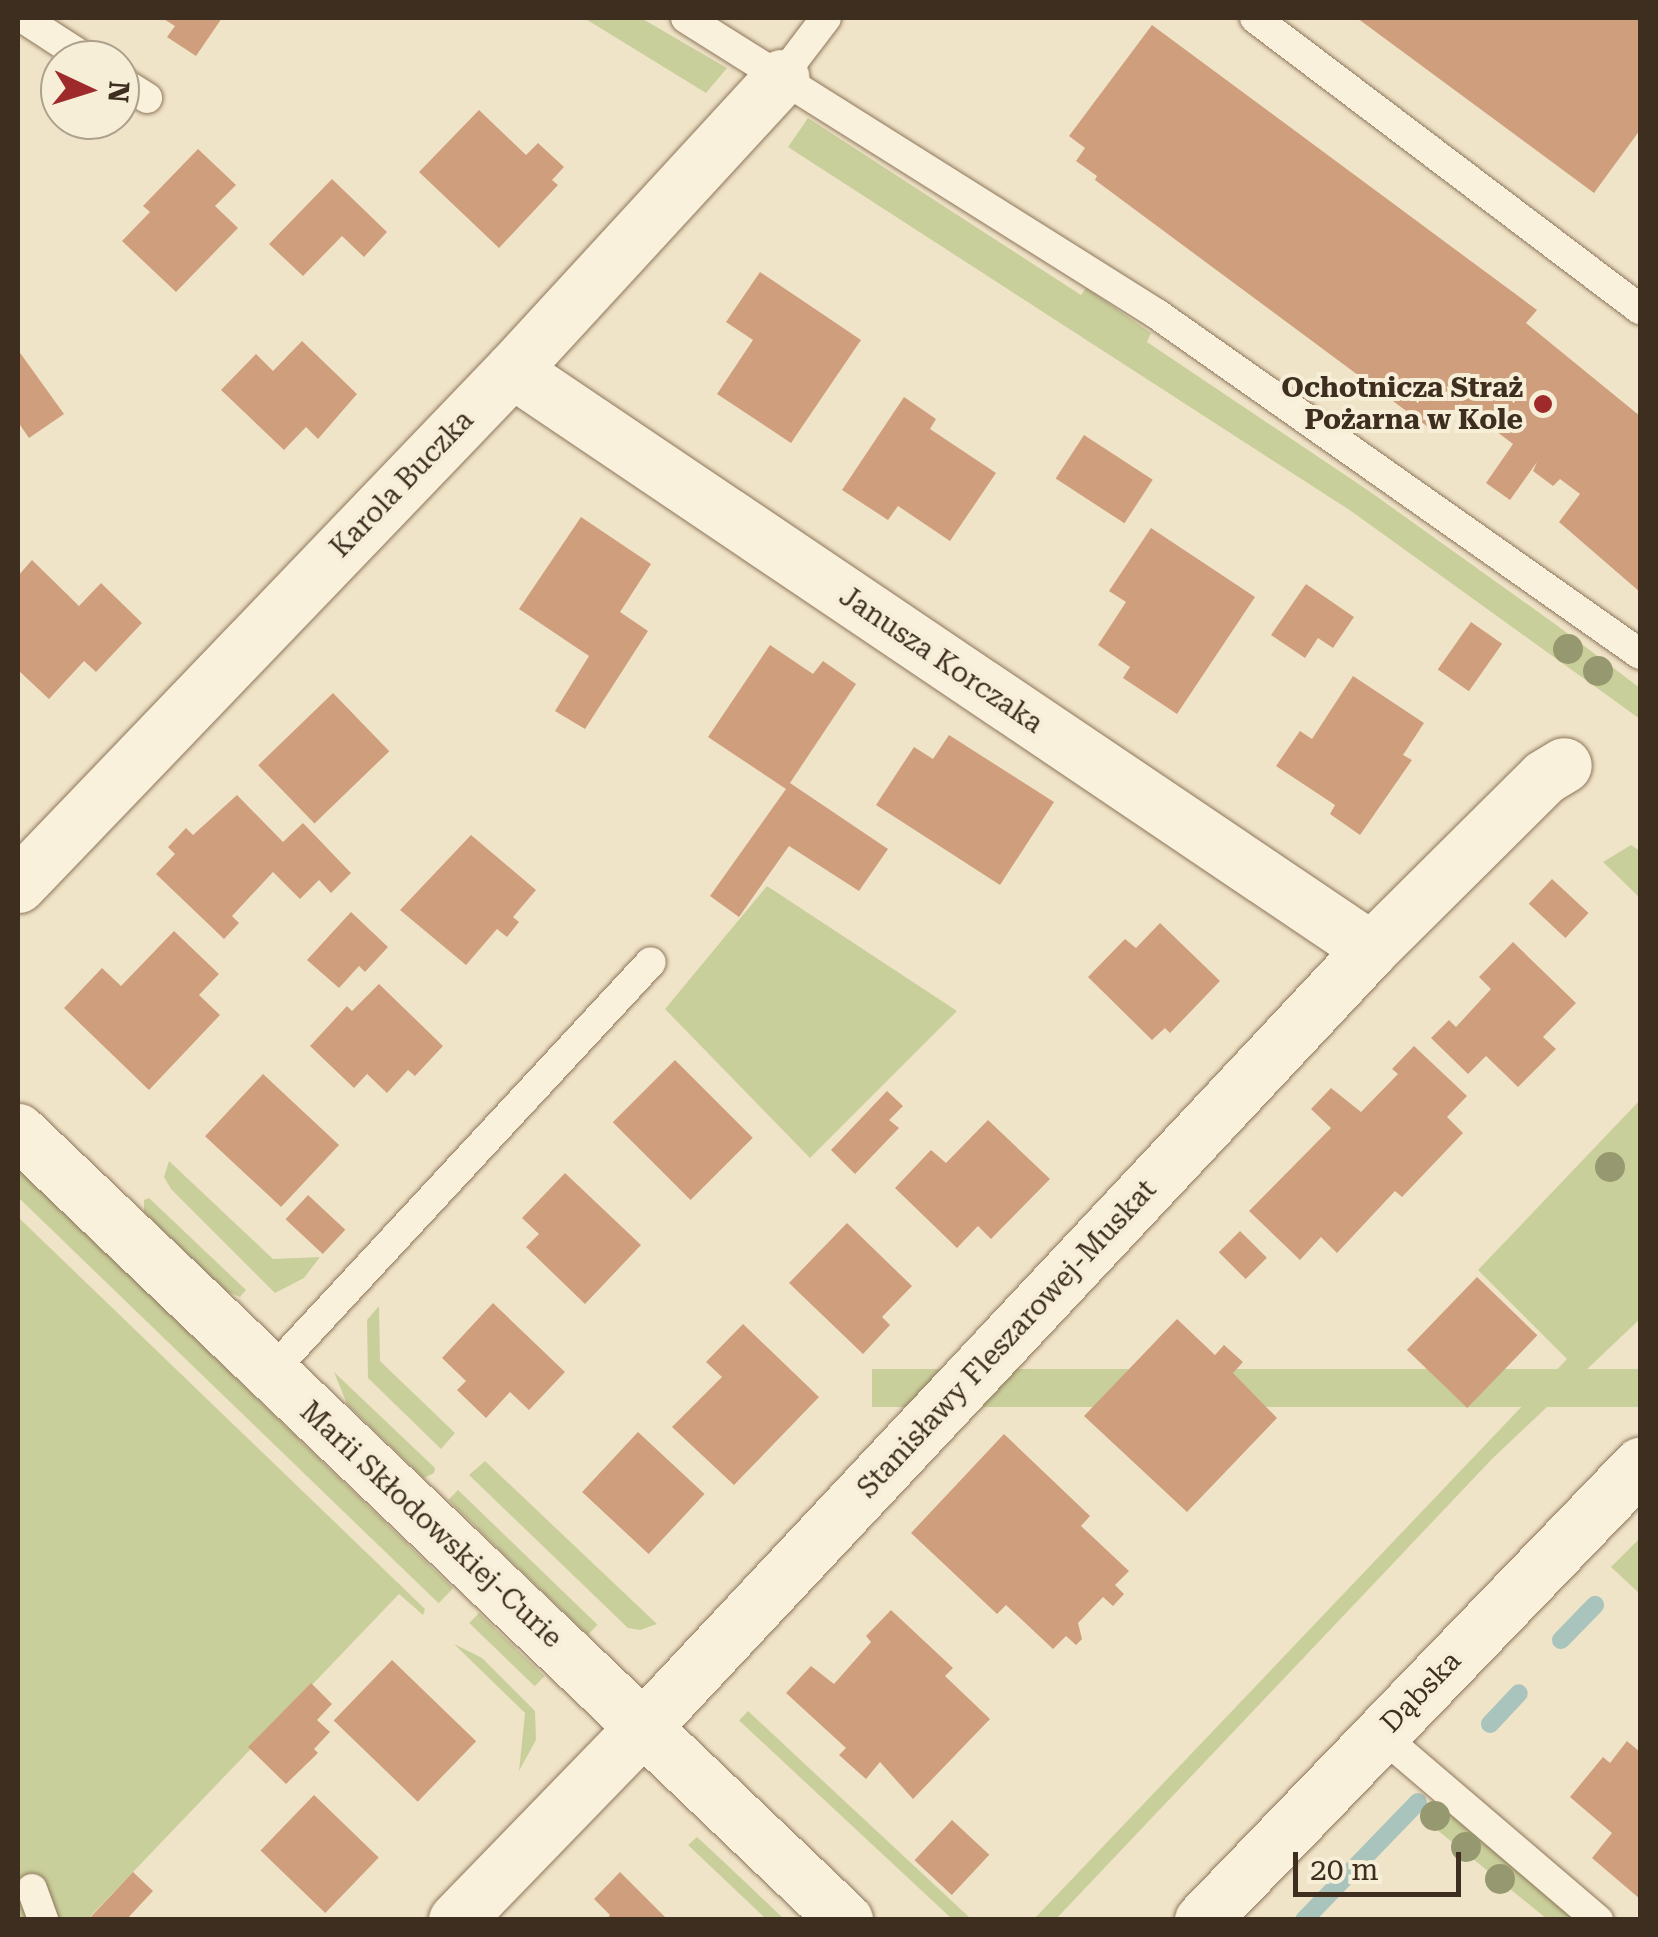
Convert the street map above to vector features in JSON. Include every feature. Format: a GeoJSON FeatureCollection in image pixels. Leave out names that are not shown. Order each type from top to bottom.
{"type":"FeatureCollection","features":[{"type":"Feature","properties":{"kind":"street","name":"Karola Buczka"},"geometry":{"type":"LineString","coordinates":[[18,885],[512,370],[781,77]]}},
{"type":"Feature","properties":{"kind":"street","name":"Janusza Korczaka"},"geometry":{"type":"LineString","coordinates":[[512,370],[1371,949]]}},
{"type":"Feature","properties":{"kind":"street","name":"Stanisławy Fleszarowej-Muskat"},"geometry":{"type":"LineString","coordinates":[[456,1920],[644,1726],[1371,949],[1544,777],[1564,766]]}},
{"type":"Feature","properties":{"kind":"street","name":"Marii Skłodowskiej-Curie"},"geometry":{"type":"LineString","coordinates":[[18,1131],[844,1920]]}},
{"type":"Feature","properties":{"kind":"street","name":"Dąbska"},"geometry":{"type":"LineString","coordinates":[[1202,1920],[1640,1465]]}},
{"type":"Feature","properties":{"kind":"lane"},"geometry":{"type":"LineString","coordinates":[[23,18],[57,40]]}},
{"type":"Feature","properties":{"kind":"lane"},"geometry":{"type":"LineString","coordinates":[[686,18],[1156,314],[1640,654]]}},
{"type":"Feature","properties":{"kind":"lane"},"geometry":{"type":"LineString","coordinates":[[781,77],[826,18]]}},
{"type":"Feature","properties":{"kind":"lane"},"geometry":{"type":"LineString","coordinates":[[1254,18],[1640,309]]}},
{"type":"Feature","properties":{"kind":"lane"},"geometry":{"type":"LineString","coordinates":[[140,94],[147,98]]}},
{"type":"Feature","properties":{"kind":"lane"},"geometry":{"type":"LineString","coordinates":[[270,1373],[652,962]]}},
{"type":"Feature","properties":{"kind":"lane"},"geometry":{"type":"LineString","coordinates":[[1380,1734],[1598,1920]]}},
{"type":"Feature","properties":{"kind":"lane"},"geometry":{"type":"LineString","coordinates":[[32,1889],[43,1920]]}},
{"type":"Feature","properties":{"kind":"green space"},"geometry":{"type":"Polygon","coordinates":[[[584,18],[641,18],[727,68],[706,93],[584,18]]]}},
{"type":"Feature","properties":{"kind":"green space"},"geometry":{"type":"Polygon","coordinates":[[[808,118],[1081,295],[1086,288],[1151,333],[1147,342],[1369,491],[1555,624],[1640,688],[1640,719],[1351,511],[788,147],[808,118]]]}},
{"type":"Feature","properties":{"kind":"green space"},"geometry":{"type":"Polygon","coordinates":[[[1631,845],[1640,851],[1640,898],[1603,862],[1631,845]]]}},
{"type":"Feature","properties":{"kind":"green space"},"geometry":{"type":"Polygon","coordinates":[[[767,886],[957,1011],[810,1158],[665,1009],[767,886]]]}},
{"type":"Feature","properties":{"kind":"green space"},"geometry":{"type":"Polygon","coordinates":[[[1640,1100],[1640,1319],[1492,1459],[1056,1919],[1034,1919],[1567,1359],[1478,1270],[1640,1100]]]}},
{"type":"Feature","properties":{"kind":"green space"},"geometry":{"type":"Polygon","coordinates":[[[169,1161],[273,1259],[320,1257],[304,1278],[275,1293],[171,1189],[164,1177],[169,1161]]]}},
{"type":"Feature","properties":{"kind":"green space"},"geometry":{"type":"Polygon","coordinates":[[[18,1168],[453,1588],[439,1603],[18,1197],[18,1168]]]}},
{"type":"Feature","properties":{"kind":"green space"},"geometry":{"type":"Polygon","coordinates":[[[149,1198],[246,1290],[240,1297],[226,1291],[144,1212],[144,1200],[149,1198]]]}},
{"type":"Feature","properties":{"kind":"green space"},"geometry":{"type":"Polygon","coordinates":[[[18,1217],[425,1609],[423,1615],[399,1594],[88,1919],[18,1918],[18,1217]]]}},
{"type":"Feature","properties":{"kind":"green space"},"geometry":{"type":"Polygon","coordinates":[[[379,1306],[380,1361],[455,1433],[441,1449],[368,1378],[367,1320],[379,1306]]]}},
{"type":"Feature","properties":{"kind":"green space"},"geometry":{"type":"Polygon","coordinates":[[[872,1369],[1640,1369],[1640,1407],[872,1407],[872,1369]]]}},
{"type":"Feature","properties":{"kind":"green space"},"geometry":{"type":"Polygon","coordinates":[[[334,1372],[435,1468],[434,1473],[424,1478],[347,1404],[334,1372]]]}},
{"type":"Feature","properties":{"kind":"green space"},"geometry":{"type":"Polygon","coordinates":[[[485,1461],[657,1624],[640,1630],[628,1628],[469,1475],[485,1461]]]}},
{"type":"Feature","properties":{"kind":"green space"},"geometry":{"type":"Polygon","coordinates":[[[458,1490],[598,1625],[588,1635],[448,1500],[458,1490]]]}},
{"type":"Feature","properties":{"kind":"green space"},"geometry":{"type":"Polygon","coordinates":[[[1640,1538],[1640,1594],[1611,1567],[1640,1538]]]}},
{"type":"Feature","properties":{"kind":"green space"},"geometry":{"type":"Polygon","coordinates":[[[479,1613],[544,1676],[535,1686],[469,1623],[479,1613]]]}},
{"type":"Feature","properties":{"kind":"green space"},"geometry":{"type":"Polygon","coordinates":[[[454,1644],[482,1658],[535,1711],[536,1740],[519,1771],[525,1713],[454,1644]]]}},
{"type":"Feature","properties":{"kind":"green space"},"geometry":{"type":"Polygon","coordinates":[[[748,1711],[970,1918],[953,1920],[739,1721],[748,1711]]]}},
{"type":"Feature","properties":{"kind":"green space"},"geometry":{"type":"Polygon","coordinates":[[[1444,1800],[1576,1919],[1547,1919],[1420,1816],[1444,1800]]]}},
{"type":"Feature","properties":{"kind":"green space"},"geometry":{"type":"Polygon","coordinates":[[[697,1837],[784,1919],[766,1919],[688,1845],[697,1837]]]}},
{"type":"Feature","properties":{"kind":"building"},"geometry":{"type":"Polygon","coordinates":[[[162,18],[222,18],[196,56],[167,37],[175,26],[162,18]]]}},
{"type":"Feature","properties":{"kind":"building"},"geometry":{"type":"Polygon","coordinates":[[[1357,18],[1640,18],[1640,130],[1594,193],[1357,18]]]}},
{"type":"Feature","properties":{"kind":"building"},"geometry":{"type":"Polygon","coordinates":[[[1152,25],[1537,310],[1526,323],[1640,416],[1640,592],[1559,522],[1580,494],[1560,479],[1553,486],[1533,471],[1537,462],[1510,500],[1486,483],[1513,444],[1460,404],[1436,433],[1095,180],[1097,176],[1076,161],[1085,148],[1069,136],[1152,25]]]}},
{"type":"Feature","properties":{"kind":"building"},"geometry":{"type":"Polygon","coordinates":[[[479,110],[526,155],[538,143],[564,167],[552,180],[558,185],[499,248],[419,172],[479,110]]]}},
{"type":"Feature","properties":{"kind":"building"},"geometry":{"type":"Polygon","coordinates":[[[198,149],[236,185],[215,206],[238,228],[176,292],[122,241],[150,212],[143,206],[198,149]]]}},
{"type":"Feature","properties":{"kind":"building"},"geometry":{"type":"Polygon","coordinates":[[[332,179],[387,232],[364,257],[342,236],[303,276],[269,244],[332,179]]]}},
{"type":"Feature","properties":{"kind":"building"},"geometry":{"type":"Polygon","coordinates":[[[760,272],[861,340],[791,443],[717,394],[753,340],[726,322],[760,272]]]}},
{"type":"Feature","properties":{"kind":"building"},"geometry":{"type":"Polygon","coordinates":[[[302,341],[357,394],[318,439],[306,427],[284,450],[221,390],[256,354],[273,371],[302,341]]]}},
{"type":"Feature","properties":{"kind":"building"},"geometry":{"type":"Polygon","coordinates":[[[18,350],[64,414],[29,438],[18,422],[18,350]]]}},
{"type":"Feature","properties":{"kind":"building"},"geometry":{"type":"Polygon","coordinates":[[[904,397],[936,419],[930,429],[996,473],[950,541],[898,506],[888,520],[842,490],[904,397]]]}},
{"type":"Feature","properties":{"kind":"building"},"geometry":{"type":"Polygon","coordinates":[[[1084,435],[1153,480],[1124,523],[1056,479],[1084,435]]]}},
{"type":"Feature","properties":{"kind":"building"},"geometry":{"type":"Polygon","coordinates":[[[581,517],[651,564],[620,612],[648,631],[585,729],[555,711],[589,656],[519,609],[581,517]]]}},
{"type":"Feature","properties":{"kind":"building"},"geometry":{"type":"Polygon","coordinates":[[[1151,528],[1255,597],[1177,714],[1123,678],[1130,667],[1098,645],[1126,602],[1109,591],[1151,528]]]}},
{"type":"Feature","properties":{"kind":"building"},"geometry":{"type":"Polygon","coordinates":[[[32,560],[79,606],[101,583],[142,623],[96,672],[84,661],[49,699],[18,670],[18,576],[32,560]]]}},
{"type":"Feature","properties":{"kind":"building"},"geometry":{"type":"Polygon","coordinates":[[[1306,584],[1354,617],[1333,648],[1318,638],[1305,658],[1271,635],[1306,584]]]}},
{"type":"Feature","properties":{"kind":"building"},"geometry":{"type":"Polygon","coordinates":[[[1471,622],[1502,644],[1469,691],[1438,670],[1471,622]]]}},
{"type":"Feature","properties":{"kind":"building"},"geometry":{"type":"Polygon","coordinates":[[[770,645],[813,674],[823,661],[856,684],[790,783],[888,849],[859,891],[789,846],[739,917],[710,896],[786,789],[708,737],[770,645]]]}},
{"type":"Feature","properties":{"kind":"building"},"geometry":{"type":"Polygon","coordinates":[[[1353,676],[1424,723],[1403,755],[1412,760],[1360,835],[1330,814],[1335,805],[1276,766],[1300,731],[1312,739],[1353,676]]]}},
{"type":"Feature","properties":{"kind":"building"},"geometry":{"type":"Polygon","coordinates":[[[333,693],[389,751],[314,824],[258,765],[333,693]]]}},
{"type":"Feature","properties":{"kind":"building"},"geometry":{"type":"Polygon","coordinates":[[[949,735],[1054,802],[1000,885],[876,805],[914,747],[933,759],[949,735]]]}},
{"type":"Feature","properties":{"kind":"building"},"geometry":{"type":"Polygon","coordinates":[[[237,795],[283,842],[303,823],[351,873],[331,893],[319,880],[300,899],[273,872],[232,916],[239,923],[224,939],[156,874],[175,854],[168,847],[186,828],[193,835],[237,795]]]}},
{"type":"Feature","properties":{"kind":"building"},"geometry":{"type":"Polygon","coordinates":[[[471,835],[536,890],[513,917],[519,922],[507,937],[497,929],[466,965],[400,910],[471,835]]]}},
{"type":"Feature","properties":{"kind":"building"},"geometry":{"type":"Polygon","coordinates":[[[1552,879],[1589,913],[1565,938],[1529,904],[1552,879]]]}},
{"type":"Feature","properties":{"kind":"building"},"geometry":{"type":"Polygon","coordinates":[[[351,912],[388,947],[365,972],[359,966],[339,988],[307,960],[351,912]]]}},
{"type":"Feature","properties":{"kind":"building"},"geometry":{"type":"Polygon","coordinates":[[[1160,923],[1220,981],[1170,1033],[1165,1028],[1152,1040],[1088,977],[1125,939],[1136,948],[1160,923]]]}},
{"type":"Feature","properties":{"kind":"building"},"geometry":{"type":"Polygon","coordinates":[[[174,931],[219,974],[199,995],[220,1015],[149,1090],[64,1008],[102,968],[121,986],[174,931]]]}},
{"type":"Feature","properties":{"kind":"building"},"geometry":{"type":"Polygon","coordinates":[[[1513,942],[1576,1003],[1543,1037],[1556,1049],[1518,1087],[1486,1056],[1468,1074],[1431,1038],[1449,1020],[1456,1027],[1491,989],[1479,977],[1513,942]]]}},
{"type":"Feature","properties":{"kind":"building"},"geometry":{"type":"Polygon","coordinates":[[[379,984],[443,1046],[415,1076],[408,1070],[387,1093],[367,1074],[354,1088],[310,1046],[347,1006],[352,1011],[379,984]]]}},
{"type":"Feature","properties":{"kind":"building"},"geometry":{"type":"Polygon","coordinates":[[[1414,1046],[1467,1096],[1447,1117],[1463,1133],[1402,1197],[1395,1191],[1337,1253],[1321,1237],[1300,1260],[1249,1211],[1331,1128],[1311,1109],[1331,1088],[1361,1112],[1398,1074],[1392,1069],[1414,1046]]]}},
{"type":"Feature","properties":{"kind":"building"},"geometry":{"type":"Polygon","coordinates":[[[675,1060],[753,1138],[691,1200],[613,1122],[675,1060]]]}},
{"type":"Feature","properties":{"kind":"building"},"geometry":{"type":"Polygon","coordinates":[[[263,1074],[339,1145],[281,1207],[205,1136],[263,1074]]]}},
{"type":"Feature","properties":{"kind":"building"},"geometry":{"type":"Polygon","coordinates":[[[887,1091],[903,1106],[889,1120],[899,1128],[855,1174],[831,1150],[887,1091]]]}},
{"type":"Feature","properties":{"kind":"building"},"geometry":{"type":"Polygon","coordinates":[[[988,1120],[1050,1179],[991,1239],[978,1226],[957,1248],[895,1188],[931,1150],[946,1163],[988,1120]]]}},
{"type":"Feature","properties":{"kind":"building"},"geometry":{"type":"Polygon","coordinates":[[[565,1173],[641,1245],[585,1304],[526,1247],[539,1234],[522,1218],[565,1173]]]}},
{"type":"Feature","properties":{"kind":"building"},"geometry":{"type":"Polygon","coordinates":[[[308,1195],[345,1230],[323,1254],[285,1219],[308,1195]]]}},
{"type":"Feature","properties":{"kind":"building"},"geometry":{"type":"Polygon","coordinates":[[[847,1223],[912,1286],[882,1317],[890,1325],[863,1354],[789,1283],[847,1223]]]}},
{"type":"Feature","properties":{"kind":"building"},"geometry":{"type":"Polygon","coordinates":[[[1240,1231],[1267,1258],[1246,1279],[1219,1252],[1240,1231]]]}},
{"type":"Feature","properties":{"kind":"building"},"geometry":{"type":"Polygon","coordinates":[[[1477,1277],[1537,1335],[1467,1408],[1407,1350],[1477,1277]]]}},
{"type":"Feature","properties":{"kind":"building"},"geometry":{"type":"Polygon","coordinates":[[[493,1303],[565,1372],[529,1410],[510,1392],[486,1418],[457,1390],[466,1381],[442,1358],[493,1303]]]}},
{"type":"Feature","properties":{"kind":"building"},"geometry":{"type":"Polygon","coordinates":[[[1177,1319],[1215,1355],[1224,1345],[1243,1362],[1233,1373],[1277,1418],[1187,1512],[1084,1416],[1177,1319]]]}},
{"type":"Feature","properties":{"kind":"building"},"geometry":{"type":"Polygon","coordinates":[[[743,1324],[819,1397],[734,1485],[672,1427],[722,1377],[706,1362],[743,1324]]]}},
{"type":"Feature","properties":{"kind":"building"},"geometry":{"type":"Polygon","coordinates":[[[638,1432],[705,1494],[649,1554],[582,1492],[638,1432]]]}},
{"type":"Feature","properties":{"kind":"building"},"geometry":{"type":"Polygon","coordinates":[[[1004,1434],[1090,1516],[1081,1526],[1129,1571],[1115,1585],[1124,1594],[1113,1606],[1103,1597],[1078,1623],[1082,1639],[1076,1645],[1066,1636],[1053,1649],[1006,1605],[997,1614],[911,1533],[1004,1434]]]}},
{"type":"Feature","properties":{"kind":"building"},"geometry":{"type":"Polygon","coordinates":[[[891,1610],[953,1668],[945,1676],[990,1719],[913,1799],[880,1762],[866,1779],[839,1755],[846,1748],[786,1693],[811,1666],[834,1684],[871,1642],[866,1636],[891,1610]]]}},
{"type":"Feature","properties":{"kind":"building"},"geometry":{"type":"Polygon","coordinates":[[[392,1660],[476,1741],[418,1802],[334,1720],[392,1660]]]}},
{"type":"Feature","properties":{"kind":"building"},"geometry":{"type":"Polygon","coordinates":[[[311,1683],[332,1704],[317,1720],[330,1732],[314,1749],[318,1753],[286,1784],[248,1747],[311,1683]]]}},
{"type":"Feature","properties":{"kind":"building"},"geometry":{"type":"Polygon","coordinates":[[[1627,1741],[1640,1752],[1640,1899],[1592,1858],[1612,1833],[1570,1797],[1603,1757],[1610,1763],[1627,1741]]]}},
{"type":"Feature","properties":{"kind":"building"},"geometry":{"type":"Polygon","coordinates":[[[314,1795],[379,1858],[325,1913],[261,1850],[314,1795]]]}},
{"type":"Feature","properties":{"kind":"building"},"geometry":{"type":"Polygon","coordinates":[[[952,1820],[989,1855],[952,1895],[914,1860],[952,1820]]]}},
{"type":"Feature","properties":{"kind":"building"},"geometry":{"type":"Polygon","coordinates":[[[133,1872],[153,1891],[126,1920],[88,1920],[133,1872]]]}},
{"type":"Feature","properties":{"kind":"building"},"geometry":{"type":"Polygon","coordinates":[[[620,1872],[668,1920],[606,1920],[610,1915],[594,1899],[620,1872]]]}},
{"type":"Feature","properties":{"kind":"waterway"},"geometry":{"type":"LineString","coordinates":[[1561,1640],[1595,1605]]}},
{"type":"Feature","properties":{"kind":"waterway"},"geometry":{"type":"LineString","coordinates":[[1490,1724],[1519,1693]]}},
{"type":"Feature","properties":{"kind":"waterway"},"geometry":{"type":"LineString","coordinates":[[1304,1920],[1418,1802]]}},
{"type":"Feature","properties":{"kind":"place","name":"Ochotnicza Straż Pożarna w Kole"},"geometry":{"type":"Point","coordinates":[1543,404]}}]}
